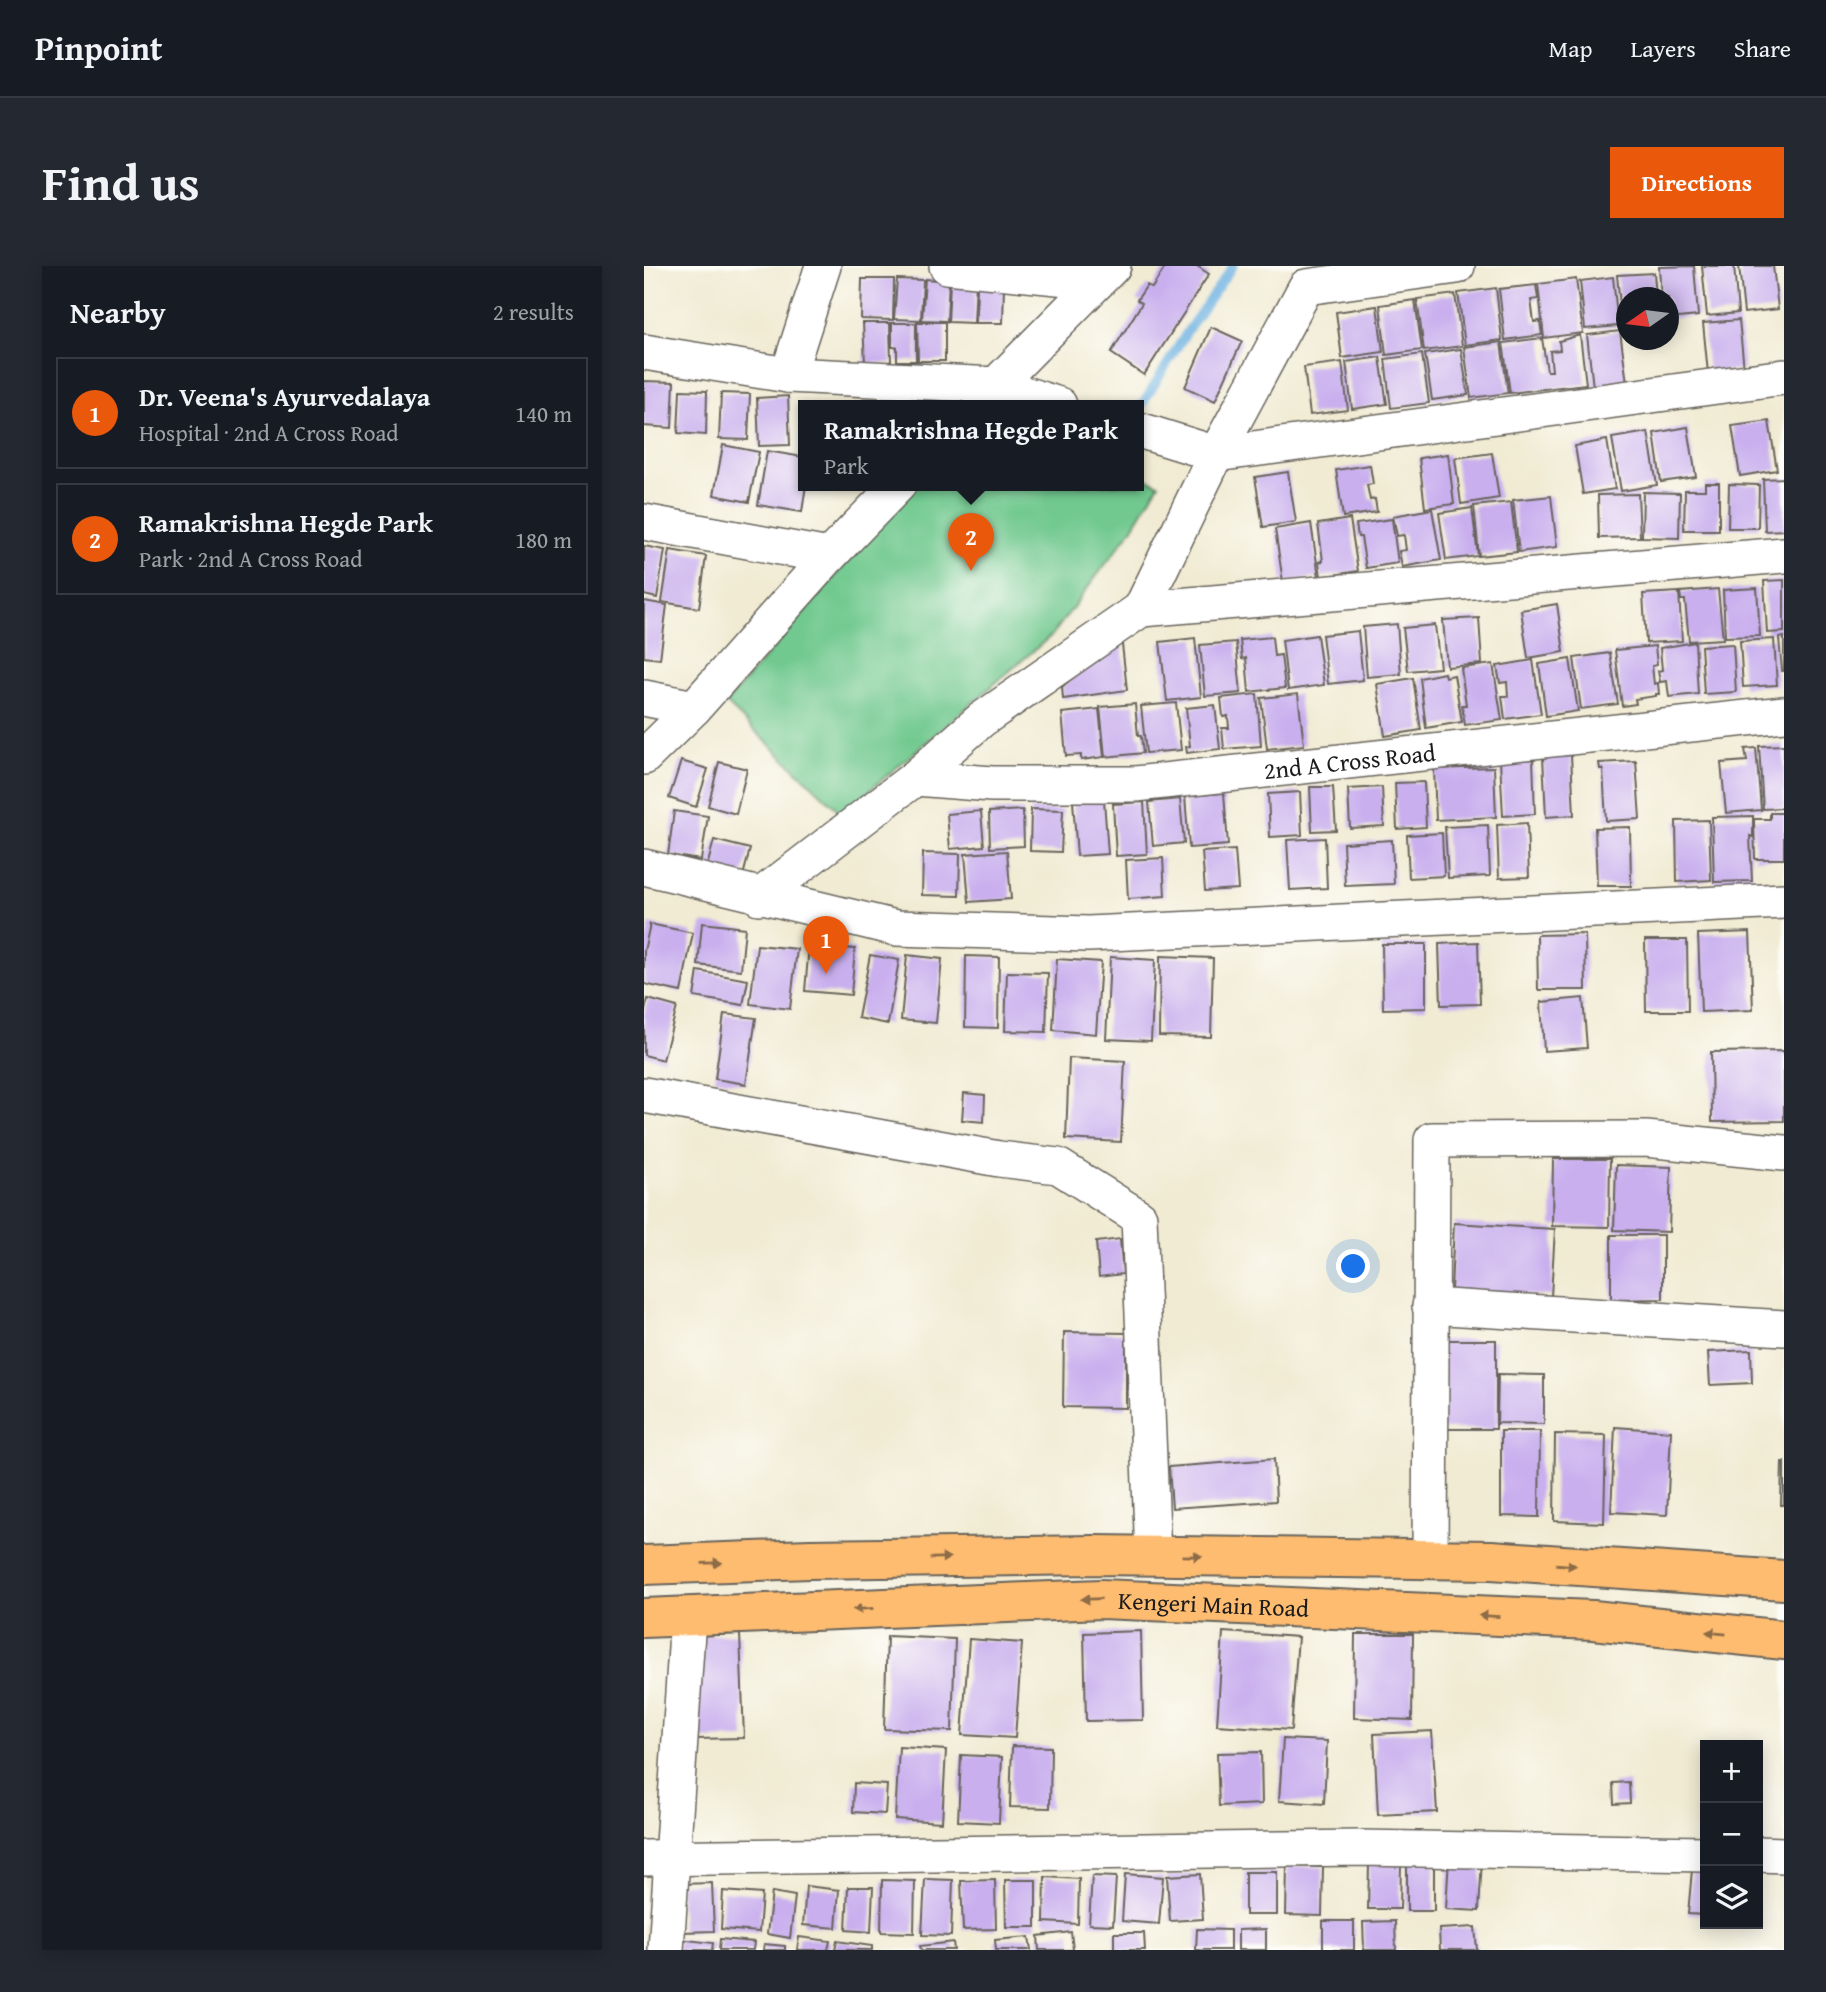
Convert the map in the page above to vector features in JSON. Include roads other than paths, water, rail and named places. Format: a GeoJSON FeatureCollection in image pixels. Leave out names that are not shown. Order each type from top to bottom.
{"type":"FeatureCollection","features":[{"type":"Feature","properties":{"kind":"main road","name":"Kengeri Main Road"},"geometry":{"type":"LineString","coordinates":[[644,1565],[810,1559],[1153,1556],[1491,1560],[1784,1580]]}},
{"type":"Feature","properties":{"kind":"main road","name":"Kengeri Main Road"},"geometry":{"type":"LineString","coordinates":[[644,1618],[1101,1599],[1593,1620],[1784,1640]]}},
{"type":"Feature","properties":{"kind":"street"},"geometry":{"type":"LineString","coordinates":[[788,376],[823,266]]}},
{"type":"Feature","properties":{"kind":"street"},"geometry":{"type":"LineString","coordinates":[[947,266],[1106,274]]}},
{"type":"Feature","properties":{"kind":"street"},"geometry":{"type":"LineString","coordinates":[[759,897],[915,778],[981,720],[1141,609],[1216,454],[1307,288],[1457,266]]}},
{"type":"Feature","properties":{"kind":"street"},"geometry":{"type":"LineString","coordinates":[[986,395],[1106,274]]}},
{"type":"Feature","properties":{"kind":"street"},"geometry":{"type":"LineString","coordinates":[[644,352],[788,376],[1022,400]]}},
{"type":"Feature","properties":{"kind":"street"},"geometry":{"type":"LineString","coordinates":[[1144,432],[1216,454],[1784,377]]}},
{"type":"Feature","properties":{"kind":"street"},"geometry":{"type":"LineString","coordinates":[[644,757],[694,708],[829,556],[892,491]]}},
{"type":"Feature","properties":{"kind":"street"},"geometry":{"type":"LineString","coordinates":[[644,522],[829,556]]}},
{"type":"Feature","properties":{"kind":"street"},"geometry":{"type":"LineString","coordinates":[[1141,609],[1784,555]]}},
{"type":"Feature","properties":{"kind":"street"},"geometry":{"type":"LineString","coordinates":[[644,698],[694,708]]}},
{"type":"Feature","properties":{"kind":"street","name":"2nd A Cross Road"},"geometry":{"type":"LineString","coordinates":[[915,778],[992,784],[1136,784],[1784,714]]}},
{"type":"Feature","properties":{"kind":"street"},"geometry":{"type":"LineString","coordinates":[[644,867],[759,897],[897,928],[1088,934],[1784,901]]}},
{"type":"Feature","properties":{"kind":"street"},"geometry":{"type":"LineString","coordinates":[[644,1096],[999,1159],[1058,1166],[1139,1217],[1153,1556]]}},
{"type":"Feature","properties":{"kind":"street"},"geometry":{"type":"LineString","coordinates":[[1430,1560],[1432,1140],[1646,1139],[1784,1153]]}},
{"type":"Feature","properties":{"kind":"street"},"geometry":{"type":"LineString","coordinates":[[1430,1306],[1784,1328]]}},
{"type":"Feature","properties":{"kind":"street"},"geometry":{"type":"LineString","coordinates":[[666,1950],[657,1857],[688,1617]]}},
{"type":"Feature","properties":{"kind":"street"},"geometry":{"type":"LineString","coordinates":[[657,1857],[1360,1848],[1700,1853]]}},
{"type":"Feature","properties":{"kind":"street"},"geometry":{"type":"LineString","coordinates":[[1763,1854],[1784,1855]]}},
{"type":"Feature","properties":{"kind":"waterway"},"geometry":{"type":"LineString","coordinates":[[1144,402],[1188,330],[1233,266]]}},
{"type":"Feature","properties":{"kind":"place","name":"Ramakrishna Hegde Park"},"geometry":{"type":"Point","coordinates":[971,571]}},
{"type":"Feature","properties":{"kind":"place","name":"Dr. Veena's Ayurvedalaya"},"geometry":{"type":"Point","coordinates":[826,974]}}]}
